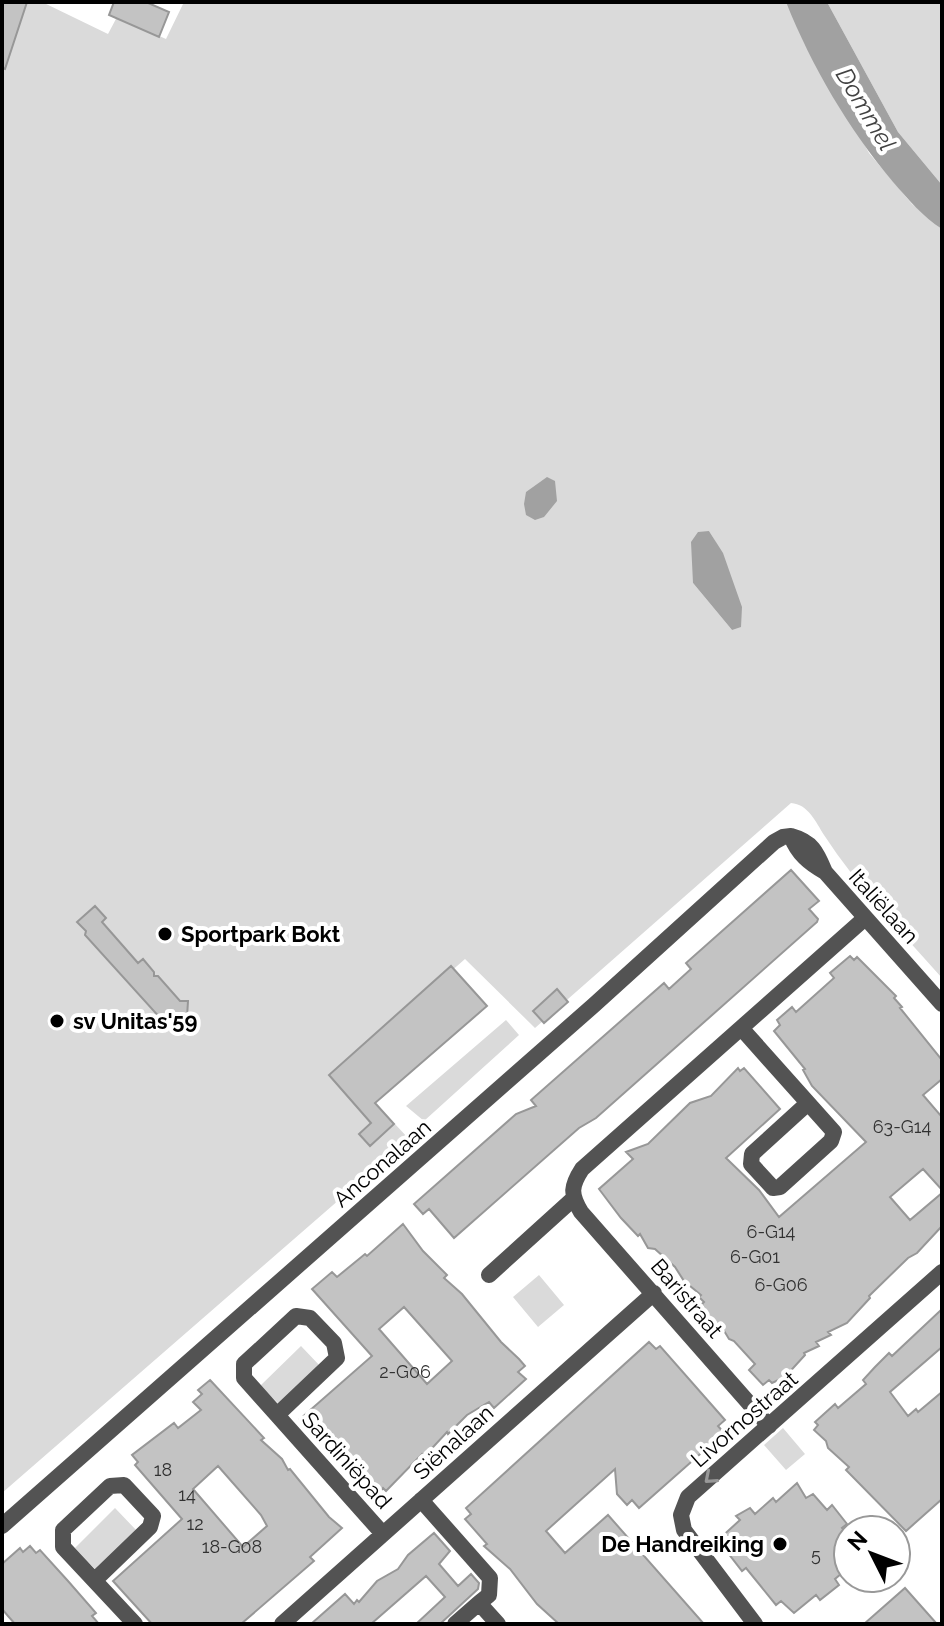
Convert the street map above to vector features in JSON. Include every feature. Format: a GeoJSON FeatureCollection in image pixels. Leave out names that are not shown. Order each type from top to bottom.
{"type":"FeatureCollection","features":[{"type":"Feature","properties":{"kind":"street","name":"Italiëlaan"},"geometry":{"type":"LineString","coordinates":[[791,836],[806,840],[818,855],[825,872],[942,1004]]}},
{"type":"Feature","properties":{"kind":"street","name":"Anconalaan"},"geometry":{"type":"LineString","coordinates":[[2,1526],[561,1034],[758,855],[774,842],[791,836]]}},
{"type":"Feature","properties":{"kind":"street"},"geometry":{"type":"LineString","coordinates":[[489,1275],[573,1199],[572,1184],[582,1169],[864,919]]}},
{"type":"Feature","properties":{"kind":"street"},"geometry":{"type":"LineString","coordinates":[[742,1029],[834,1132],[831,1141],[780,1187],[773,1188],[751,1164],[752,1154],[808,1103]]}},
{"type":"Feature","properties":{"kind":"street","name":"Baristraat"},"geometry":{"type":"LineString","coordinates":[[573,1199],[581,1212],[769,1426]]}},
{"type":"Feature","properties":{"kind":"street","name":"Livornostraat"},"geometry":{"type":"LineString","coordinates":[[755,1624],[684,1530],[681,1515],[688,1497],[942,1272]]}},
{"type":"Feature","properties":{"kind":"street","name":"Siënalaan"},"geometry":{"type":"LineString","coordinates":[[283,1623],[654,1293]]}},
{"type":"Feature","properties":{"kind":"street","name":"Sardiniëpad"},"geometry":{"type":"LineString","coordinates":[[277,1415],[337,1358],[334,1343],[310,1318],[296,1316],[244,1364],[244,1378],[383,1534]]}},
{"type":"Feature","properties":{"kind":"street"},"geometry":{"type":"LineString","coordinates":[[95,1580],[150,1527],[153,1516],[124,1485],[110,1486],[63,1530],[63,1547],[135,1624]]}},
{"type":"Feature","properties":{"kind":"street"},"geometry":{"type":"LineString","coordinates":[[421,1500],[490,1578],[489,1595],[455,1624]]}},
{"type":"Feature","properties":{"kind":"street"},"geometry":{"type":"LineString","coordinates":[[479,1603],[498,1624]]}},
{"type":"Feature","properties":{"kind":"shaded area"},"geometry":{"type":"Polygon","coordinates":[[[25,2],[42,2],[108,34],[117,17],[166,39],[184,2],[786,2],[869,153],[912,204],[942,229],[942,978],[865,891],[811,814],[791,803],[535,1028],[465,959],[333,1075],[383,1132],[394,1123],[409,1139],[2,1493],[2,58],[25,2]],[[709,531],[693,583],[732,630],[729,579],[709,531]]]}},
{"type":"Feature","properties":{"kind":"shaded area"},"geometry":{"type":"Polygon","coordinates":[[[827,2],[942,2],[942,185],[898,132],[827,2]]]}},
{"type":"Feature","properties":{"kind":"shaded area"},"geometry":{"type":"Polygon","coordinates":[[[506,1020],[519,1035],[424,1121],[406,1106],[506,1020]]]}},
{"type":"Feature","properties":{"kind":"shaded area"},"geometry":{"type":"Polygon","coordinates":[[[539,1275],[564,1305],[538,1327],[513,1297],[539,1275]]]}},
{"type":"Feature","properties":{"kind":"shaded area"},"geometry":{"type":"Polygon","coordinates":[[[301,1346],[321,1367],[281,1406],[260,1386],[301,1346]]]}},
{"type":"Feature","properties":{"kind":"shaded area"},"geometry":{"type":"Polygon","coordinates":[[[783,1428],[805,1454],[786,1470],[764,1445],[783,1428]]]}},
{"type":"Feature","properties":{"kind":"shaded area"},"geometry":{"type":"Polygon","coordinates":[[[115,1508],[137,1531],[96,1570],[75,1548],[115,1508]]]}},
{"type":"Feature","properties":{"kind":"water","name":"Dommel"},"geometry":{"type":"Polygon","coordinates":[[[786,2],[827,2],[898,132],[942,185],[942,229],[910,201],[861,140],[819,73],[786,2]]]}},
{"type":"Feature","properties":{"kind":"water"},"geometry":{"type":"Polygon","coordinates":[[[547,477],[555,481],[557,501],[544,517],[535,520],[526,515],[526,492],[547,477]]]}},
{"type":"Feature","properties":{"kind":"water"},"geometry":{"type":"Polygon","coordinates":[[[709,531],[723,553],[742,607],[741,627],[732,630],[693,583],[691,542],[698,532],[709,531]]]}},
{"type":"Feature","properties":{"kind":"building"},"geometry":{"type":"Polygon","coordinates":[[[2,2],[27,2],[5,69],[2,68],[2,2]]]}},
{"type":"Feature","properties":{"kind":"building"},"geometry":{"type":"Polygon","coordinates":[[[114,2],[146,2],[169,12],[159,37],[109,15],[114,2]]]}},
{"type":"Feature","properties":{"kind":"building"},"geometry":{"type":"Polygon","coordinates":[[[791,870],[819,901],[809,909],[818,919],[817,922],[596,1118],[579,1128],[454,1238],[429,1209],[423,1214],[414,1204],[516,1114],[536,1106],[531,1100],[664,983],[669,989],[691,969],[686,963],[791,870]]]}},
{"type":"Feature","properties":{"kind":"building"},"geometry":{"type":"Polygon","coordinates":[[[95,906],[106,918],[102,922],[138,963],[143,959],[154,976],[158,976],[180,1001],[188,1001],[187,1017],[172,1031],[85,935],[86,931],[77,922],[95,906]]]}},
{"type":"Feature","properties":{"kind":"building"},"geometry":{"type":"Polygon","coordinates":[[[850,956],[854,960],[857,957],[896,996],[894,998],[900,1008],[942,1060],[942,1079],[923,1095],[942,1117],[942,1190],[923,1169],[890,1197],[910,1220],[942,1193],[942,1226],[869,1296],[847,1323],[816,1342],[819,1346],[804,1353],[785,1377],[772,1383],[769,1380],[763,1385],[749,1370],[755,1364],[729,1339],[720,1324],[718,1327],[707,1314],[699,1297],[701,1295],[655,1249],[648,1248],[640,1234],[638,1236],[621,1218],[599,1189],[633,1159],[626,1152],[648,1144],[690,1103],[711,1096],[738,1068],[740,1071],[744,1068],[780,1109],[726,1158],[759,1190],[779,1217],[866,1142],[812,1086],[805,1069],[774,1031],[780,1025],[777,1020],[792,1007],[796,1012],[834,978],[830,973],[850,956]]]}},
{"type":"Feature","properties":{"kind":"building"},"geometry":{"type":"Polygon","coordinates":[[[451,966],[487,1006],[375,1103],[394,1124],[370,1146],[359,1134],[371,1123],[329,1075],[451,966]]]}},
{"type":"Feature","properties":{"kind":"building"},"geometry":{"type":"Polygon","coordinates":[[[557,989],[568,1002],[544,1023],[533,1011],[557,989]]]}},
{"type":"Feature","properties":{"kind":"building"},"geometry":{"type":"Polygon","coordinates":[[[403,1224],[423,1251],[447,1275],[444,1278],[462,1294],[525,1366],[518,1372],[526,1379],[494,1408],[489,1402],[467,1415],[372,1501],[356,1484],[359,1481],[300,1419],[372,1356],[312,1289],[332,1272],[337,1277],[365,1254],[367,1256],[403,1224]],[[404,1307],[379,1329],[427,1384],[452,1361],[404,1307]]]}},
{"type":"Feature","properties":{"kind":"building"},"geometry":{"type":"Polygon","coordinates":[[[942,1309],[942,1347],[890,1392],[908,1416],[916,1409],[918,1412],[942,1392],[942,1499],[912,1526],[912,1514],[889,1514],[846,1470],[849,1467],[814,1430],[818,1425],[815,1422],[835,1404],[838,1408],[866,1384],[863,1380],[889,1353],[892,1356],[942,1309]]]}},
{"type":"Feature","properties":{"kind":"building"},"geometry":{"type":"Polygon","coordinates":[[[649,1342],[656,1349],[660,1346],[725,1420],[718,1426],[724,1433],[639,1508],[632,1500],[627,1505],[617,1494],[615,1469],[546,1531],[565,1553],[608,1515],[704,1624],[559,1624],[537,1604],[510,1569],[484,1546],[487,1544],[465,1519],[471,1514],[466,1508],[649,1342]]]}},
{"type":"Feature","properties":{"kind":"building"},"geometry":{"type":"Polygon","coordinates":[[[210,1380],[342,1528],[310,1557],[314,1561],[241,1624],[152,1624],[113,1581],[182,1519],[135,1465],[138,1462],[132,1455],[174,1423],[178,1428],[201,1410],[193,1402],[202,1394],[198,1390],[210,1380]],[[218,1466],[193,1489],[243,1547],[267,1526],[218,1466]]]}},
{"type":"Feature","properties":{"kind":"building"},"geometry":{"type":"Polygon","coordinates":[[[797,1483],[806,1498],[813,1494],[827,1510],[832,1505],[839,1514],[832,1514],[832,1591],[820,1600],[816,1595],[794,1613],[781,1601],[776,1605],[746,1568],[742,1571],[718,1540],[740,1520],[736,1516],[750,1508],[755,1514],[773,1498],[776,1502],[797,1483]]]}},
{"type":"Feature","properties":{"kind":"building"},"geometry":{"type":"Polygon","coordinates":[[[434,1533],[450,1551],[439,1564],[458,1586],[471,1574],[479,1583],[478,1589],[440,1624],[416,1624],[445,1597],[426,1576],[371,1624],[311,1624],[345,1594],[354,1604],[357,1600],[359,1602],[377,1581],[398,1569],[408,1555],[434,1533]]]}},
{"type":"Feature","properties":{"kind":"building"},"geometry":{"type":"Polygon","coordinates":[[[30,1546],[36,1553],[40,1550],[68,1581],[96,1613],[92,1616],[99,1624],[15,1624],[2,1609],[2,1564],[20,1548],[23,1552],[30,1546]]]}},
{"type":"Feature","properties":{"kind":"building"},"geometry":{"type":"Polygon","coordinates":[[[898,1594],[910,1594],[937,1624],[864,1624],[898,1594]]]}},
{"type":"Feature","properties":{"kind":"place","name":"Sportpark Bokt"},"geometry":{"type":"Point","coordinates":[165,934]}},
{"type":"Feature","properties":{"kind":"place","name":"sv Unitas'59"},"geometry":{"type":"Point","coordinates":[57,1021]}},
{"type":"Feature","properties":{"kind":"place","name":"De Handreiking"},"geometry":{"type":"Point","coordinates":[780,1544]}}]}
